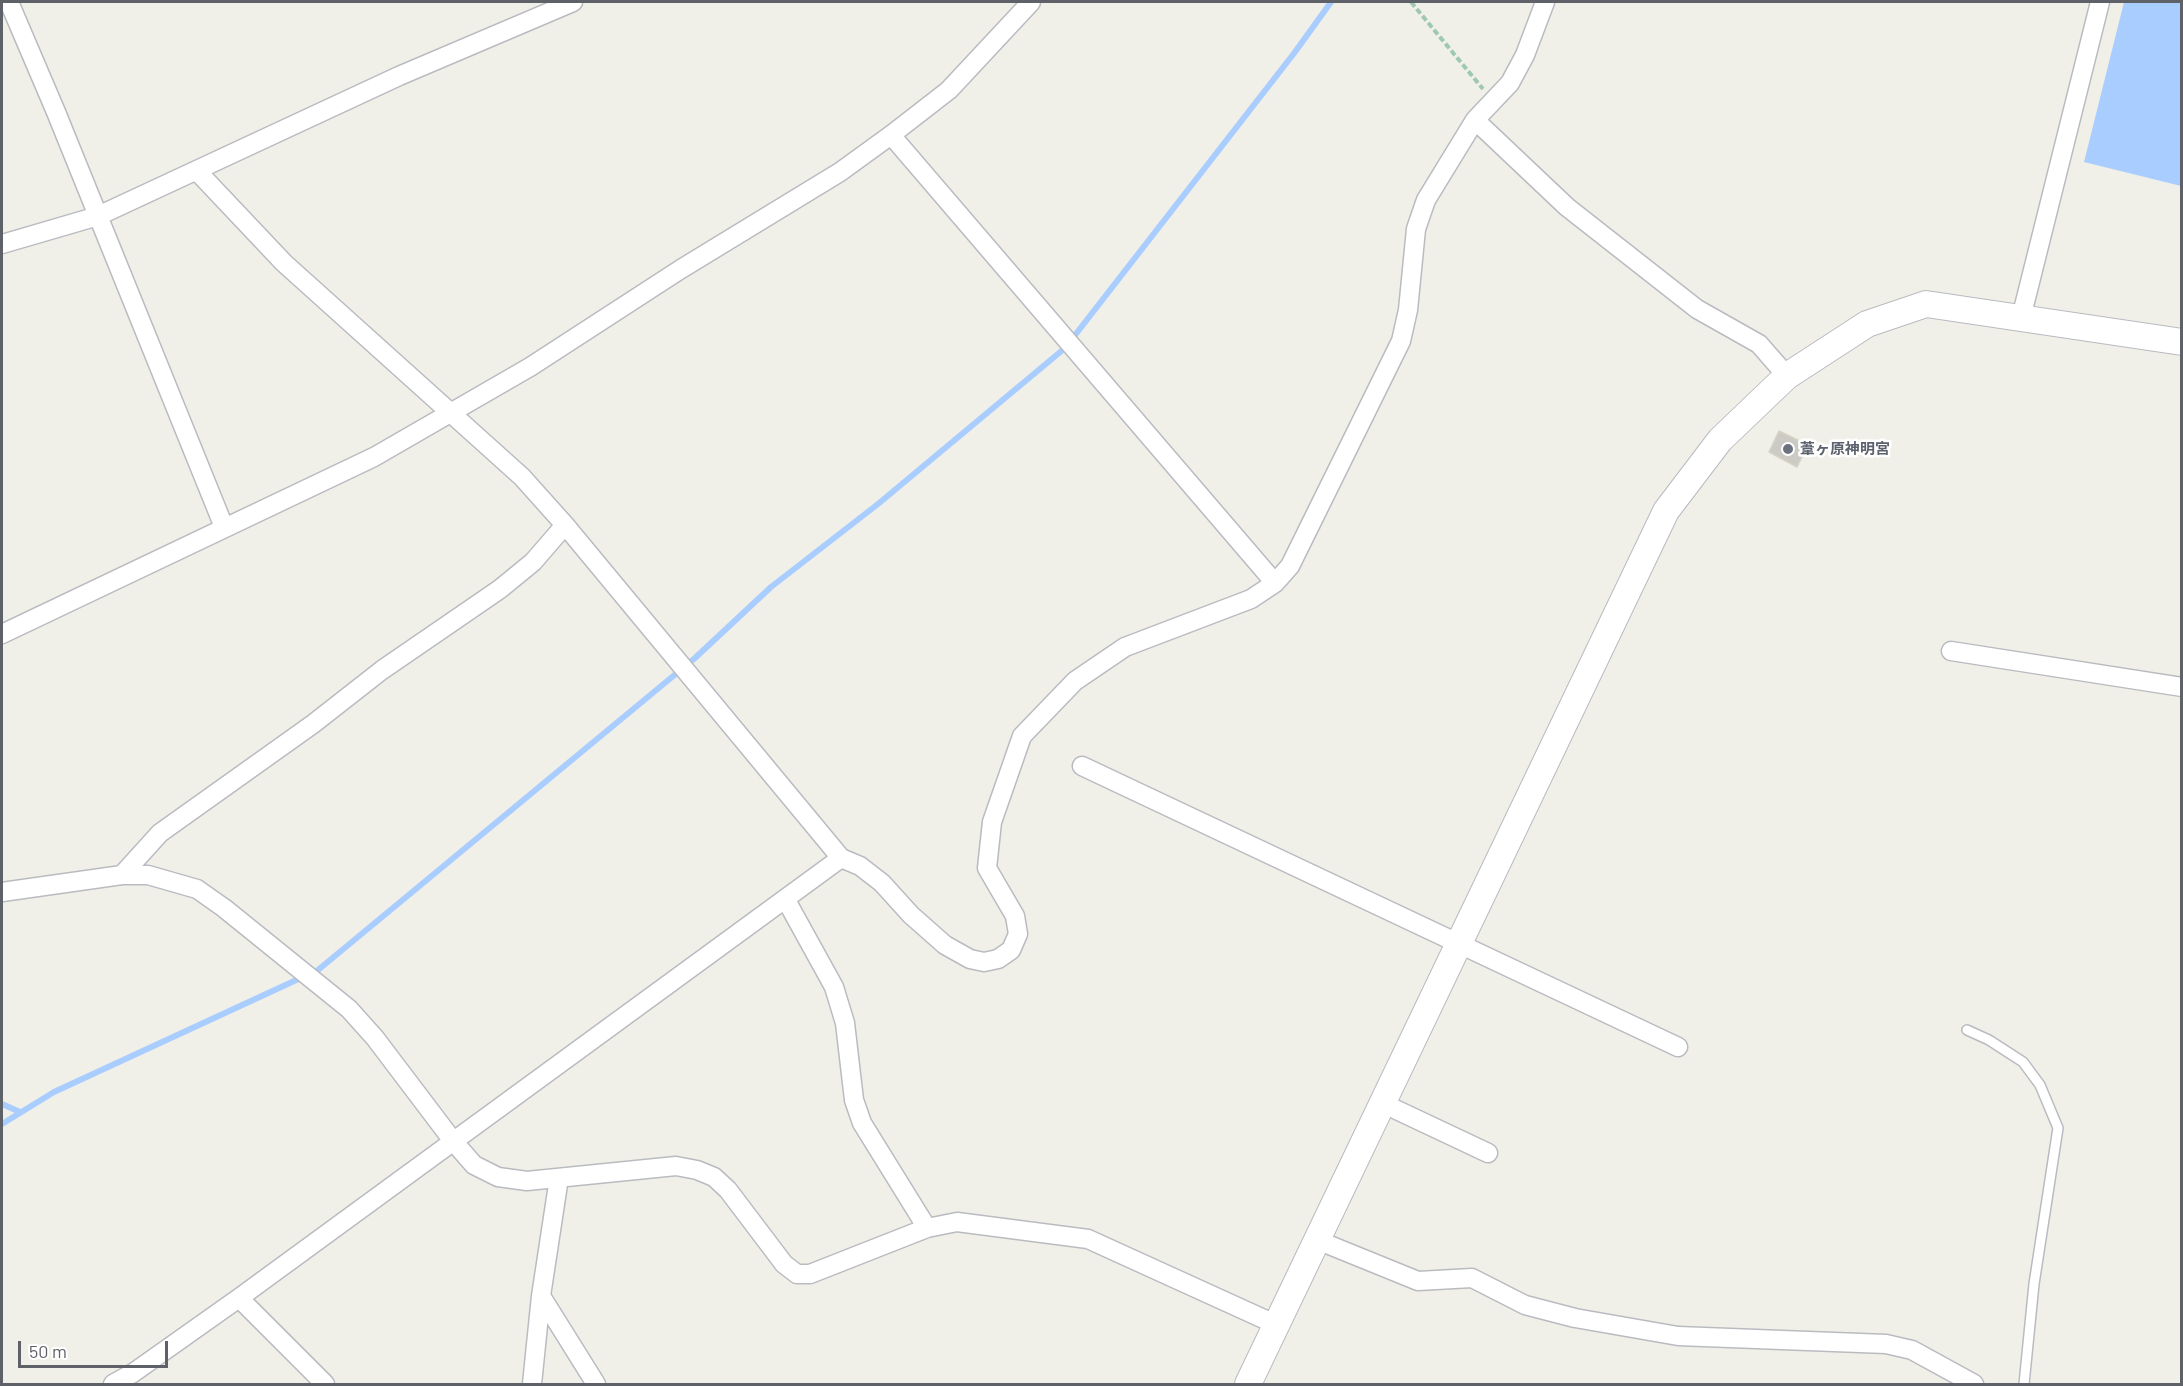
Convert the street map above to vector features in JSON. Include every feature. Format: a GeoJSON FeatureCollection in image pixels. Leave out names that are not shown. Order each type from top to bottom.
{"type":"FeatureCollection","features":[{"type":"Feature","properties":{"kind":"street"},"geometry":{"type":"LineString","coordinates":[[9,2],[224,527]]}},
{"type":"Feature","properties":{"kind":"street"},"geometry":{"type":"LineString","coordinates":[[2,244],[98,216],[399,76],[573,2]]}},
{"type":"Feature","properties":{"kind":"street"},"geometry":{"type":"LineString","coordinates":[[2,634],[374,457],[530,367],[681,269],[840,172],[891,135],[949,90],[1031,2]]}},
{"type":"Feature","properties":{"kind":"street"},"geometry":{"type":"LineString","coordinates":[[197,171],[284,263],[522,477],[565,525],[841,858],[860,866],[882,883],[945,945],[970,959],[984,962],[998,959],[1011,950],[1018,934],[1015,916],[987,868],[992,822],[1022,736],[1075,681],[1125,647],[1251,599],[1275,583],[1290,566],[1401,341],[1408,310],[1416,229],[1426,200],[1475,120],[1510,83],[1525,55],[1545,2]]}},
{"type":"Feature","properties":{"kind":"street"},"geometry":{"type":"LineString","coordinates":[[2021,318],[2100,2]]}},
{"type":"Feature","properties":{"kind":"street"},"geometry":{"type":"LineString","coordinates":[[1475,120],[1567,207],[1697,309],[1759,344],[1787,376]]}},
{"type":"Feature","properties":{"kind":"street"},"geometry":{"type":"LineString","coordinates":[[891,135],[1275,583]]}},
{"type":"Feature","properties":{"kind":"street"},"geometry":{"type":"LineString","coordinates":[[1248,1384],[1666,511],[1720,440],[1787,376],[1867,324],[1926,304],[2181,342]]}},
{"type":"Feature","properties":{"kind":"street"},"geometry":{"type":"LineString","coordinates":[[122,875],[160,833],[312,724],[382,670],[500,589],[533,562],[565,525]]}},
{"type":"Feature","properties":{"kind":"street"},"geometry":{"type":"LineString","coordinates":[[1951,651],[2181,687]]}},
{"type":"Feature","properties":{"kind":"street"},"geometry":{"type":"LineString","coordinates":[[1082,766],[1678,1047]]}},
{"type":"Feature","properties":{"kind":"street"},"geometry":{"type":"LineString","coordinates":[[113,1384],[133,1373],[239,1298],[841,858]]}},
{"type":"Feature","properties":{"kind":"street"},"geometry":{"type":"LineString","coordinates":[[2,892],[122,875],[148,875],[197,889],[224,908],[349,1009],[375,1038],[453,1141],[474,1164],[498,1177],[527,1181],[675,1166],[697,1170],[714,1177],[728,1190],[784,1264],[797,1274],[810,1274],[927,1228],[957,1222],[1088,1239],[1276,1325]]}},
{"type":"Feature","properties":{"kind":"street"},"geometry":{"type":"LineString","coordinates":[[786,900],[834,987],[845,1023],[854,1100],[862,1123],[927,1228]]}},
{"type":"Feature","properties":{"kind":"street"},"geometry":{"type":"LineString","coordinates":[[1382,1103],[1488,1153]]}},
{"type":"Feature","properties":{"kind":"street"},"geometry":{"type":"LineString","coordinates":[[532,1384],[541,1296],[559,1178]]}},
{"type":"Feature","properties":{"kind":"street"},"geometry":{"type":"LineString","coordinates":[[1317,1240],[1419,1281],[1472,1278],[1526,1305],[1575,1318],[1678,1336],[1886,1344],[1912,1350],[1974,1384]]}},
{"type":"Feature","properties":{"kind":"street"},"geometry":{"type":"LineString","coordinates":[[541,1296],[596,1384]]}},
{"type":"Feature","properties":{"kind":"street"},"geometry":{"type":"LineString","coordinates":[[239,1298],[325,1384]]}},
{"type":"Feature","properties":{"kind":"lane"},"geometry":{"type":"LineString","coordinates":[[1968,1030],[1989,1040],[2023,1062],[2040,1085],[2058,1128],[2034,1284],[2025,1384]]}},
{"type":"Feature","properties":{"kind":"path"},"geometry":{"type":"LineString","coordinates":[[1410,2],[1493,101]]}},
{"type":"Feature","properties":{"kind":"water"},"geometry":{"type":"Polygon","coordinates":[[[2124,2],[2181,2],[2181,186],[2084,162],[2124,2]]]}},
{"type":"Feature","properties":{"kind":"building","name":"葦ヶ原神明宮"},"geometry":{"type":"Polygon","coordinates":[[[1779,431],[1808,445],[1797,467],[1769,452],[1779,431]]]}},
{"type":"Feature","properties":{"kind":"waterway"},"geometry":{"type":"LineString","coordinates":[[2,1124],[54,1092],[318,970],[695,658],[771,587],[878,504],[1065,348],[1295,52],[1331,2]]}},
{"type":"Feature","properties":{"kind":"waterway"},"geometry":{"type":"LineString","coordinates":[[2,1104],[20,1112]]}},
{"type":"Feature","properties":{"kind":"place","name":"葦ヶ原神明宮"},"geometry":{"type":"Point","coordinates":[1788,449]}}]}
